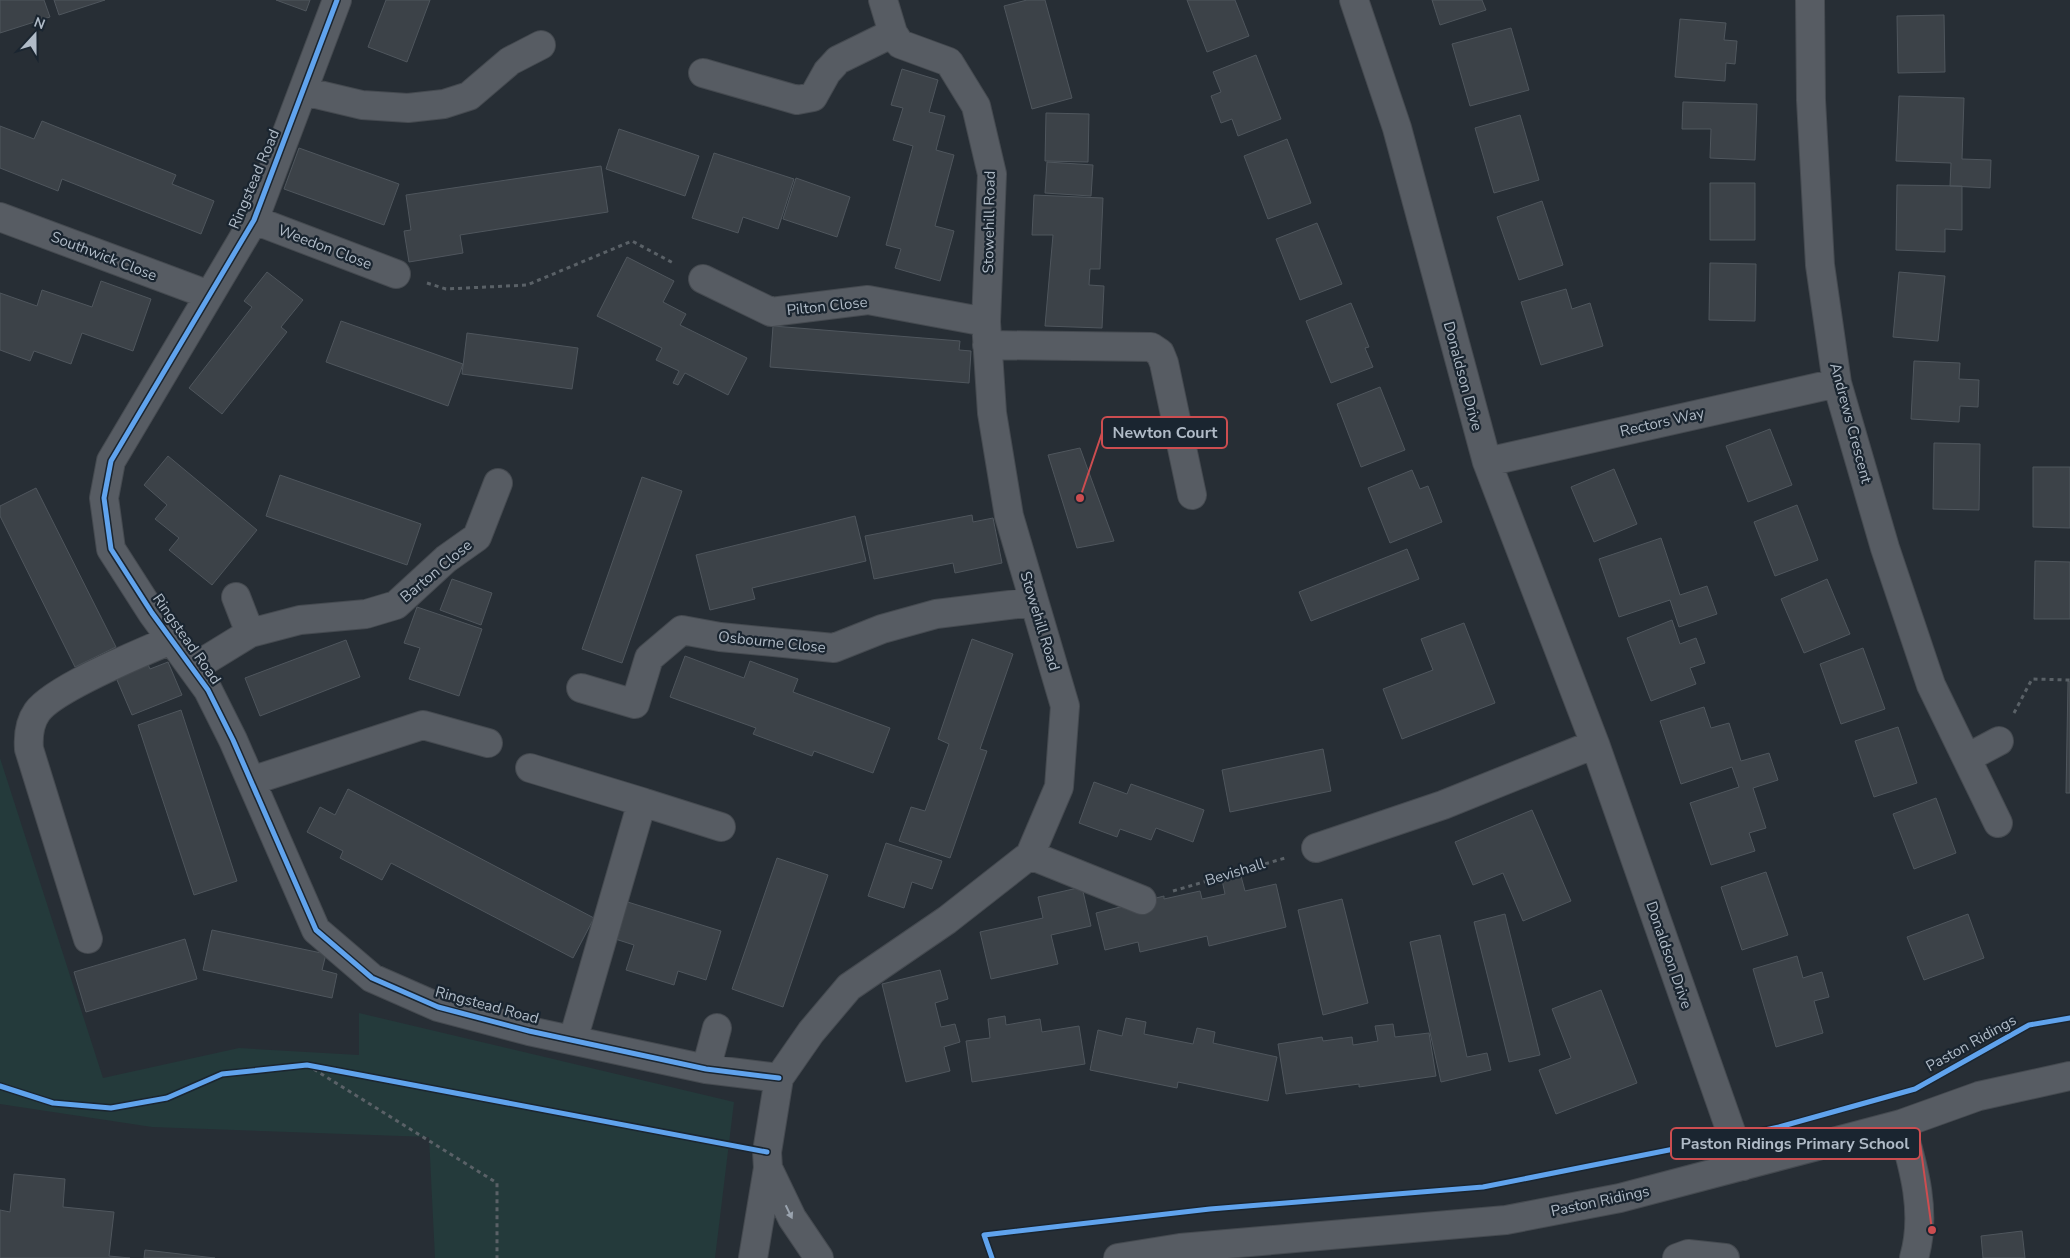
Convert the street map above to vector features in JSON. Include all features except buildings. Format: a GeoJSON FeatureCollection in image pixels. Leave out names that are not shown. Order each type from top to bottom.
{"type":"FeatureCollection","features":[{"type":"Feature","properties":{"kind":"street","name":"Ringstead Road"},"geometry":{"type":"LineString","coordinates":[[337,0],[254,220],[111,461],[104,498],[111,549],[152,613],[173,639],[208,690],[316,930],[372,978],[438,1007],[573,1040],[706,1069],[779,1078]]}},
{"type":"Feature","properties":{"kind":"street"},"geometry":{"type":"LineString","coordinates":[[704,73],[797,100],[813,97],[827,72],[838,60],[893,33],[883,0]]}},
{"type":"Feature","properties":{"kind":"street","name":"Donaldson Drive"},"geometry":{"type":"LineString","coordinates":[[1354,0],[1397,128],[1486,462],[1595,744],[1744,1166]]}},
{"type":"Feature","properties":{"kind":"street","name":"Andrews Crescent"},"geometry":{"type":"LineString","coordinates":[[1810,0],[1811,100],[1820,265],[1838,383],[1885,548],[1931,685],[1998,822]]}},
{"type":"Feature","properties":{"kind":"street","name":"Stowehill Road"},"geometry":{"type":"LineString","coordinates":[[753,1258],[768,1168],[766,1152],[779,1078],[811,1032],[849,988],[978,898],[1030,856],[1059,787],[1065,706],[1009,516],[992,413],[987,334],[992,174],[976,106],[949,62],[900,44],[893,33]]}},
{"type":"Feature","properties":{"kind":"street"},"geometry":{"type":"LineString","coordinates":[[303,91],[362,105],[408,108],[444,104],[469,96],[510,61],[541,45]]}},
{"type":"Feature","properties":{"kind":"street","name":"Southwick Close"},"geometry":{"type":"LineString","coordinates":[[0,217],[209,295]]}},
{"type":"Feature","properties":{"kind":"street","name":"Weedon Close"},"geometry":{"type":"LineString","coordinates":[[254,220],[396,274]]}},
{"type":"Feature","properties":{"kind":"street","name":"Pilton Close"},"geometry":{"type":"LineString","coordinates":[[703,279],[771,312],[868,300],[987,334],[1151,347],[1160,352],[1164,363],[1192,495]]}},
{"type":"Feature","properties":{"kind":"street","name":"Rectors Way"},"geometry":{"type":"LineString","coordinates":[[1486,462],[1838,383]]}},
{"type":"Feature","properties":{"kind":"street","name":"Barton Close"},"geometry":{"type":"LineString","coordinates":[[193,668],[250,634],[300,620],[366,614],[396,604],[446,559],[477,537],[498,483]]}},
{"type":"Feature","properties":{"kind":"street"},"geometry":{"type":"LineString","coordinates":[[236,597],[250,634]]}},
{"type":"Feature","properties":{"kind":"street","name":"Osbourne Close"},"geometry":{"type":"LineString","coordinates":[[581,688],[635,704],[649,658],[682,630],[739,639],[834,648],[882,629],[936,614],[1034,602]]}},
{"type":"Feature","properties":{"kind":"street"},"geometry":{"type":"LineString","coordinates":[[88,939],[29,749],[28,739],[32,721],[38,711],[50,699],[111,667],[173,639]]}},
{"type":"Feature","properties":{"kind":"street"},"geometry":{"type":"LineString","coordinates":[[251,782],[423,725],[488,743]]}},
{"type":"Feature","properties":{"kind":"street"},"geometry":{"type":"LineString","coordinates":[[1966,758],[1999,741]]}},
{"type":"Feature","properties":{"kind":"street"},"geometry":{"type":"LineString","coordinates":[[1316,848],[1443,805],[1595,744]]}},
{"type":"Feature","properties":{"kind":"street"},"geometry":{"type":"LineString","coordinates":[[530,768],[722,827]]}},
{"type":"Feature","properties":{"kind":"street"},"geometry":{"type":"LineString","coordinates":[[573,1040],[642,802]]}},
{"type":"Feature","properties":{"kind":"street"},"geometry":{"type":"LineString","coordinates":[[1030,856],[1142,900]]}},
{"type":"Feature","properties":{"kind":"street"},"geometry":{"type":"LineString","coordinates":[[706,1069],[717,1028]]}},
{"type":"Feature","properties":{"kind":"street","name":"Paston Ridings"},"geometry":{"type":"LineString","coordinates":[[1118,1258],[1180,1248],[1506,1220],[1620,1198],[1901,1124],[1979,1096],[2070,1076]]}},
{"type":"Feature","properties":{"kind":"street"},"geometry":{"type":"LineString","coordinates":[[1901,1124],[1920,1202],[1918,1244],[1914,1258]]}},
{"type":"Feature","properties":{"kind":"street","name":"Stowehill Road"},"geometry":{"type":"LineString","coordinates":[[768,1168],[792,1218],[819,1258]]}},
{"type":"Feature","properties":{"kind":"street"},"geometry":{"type":"LineString","coordinates":[[1678,1258],[1688,1254],[1725,1258]]}},
{"type":"Feature","properties":{"kind":"path"},"geometry":{"type":"LineString","coordinates":[[396,274],[446,289],[527,285],[632,241],[703,279]]}},
{"type":"Feature","properties":{"kind":"path"},"geometry":{"type":"LineString","coordinates":[[1999,741],[2032,679],[2070,680]]}},
{"type":"Feature","properties":{"kind":"path"},"geometry":{"type":"LineString","coordinates":[[298,1066],[307,1065],[327,1069]]}},
{"type":"Feature","properties":{"kind":"path"},"geometry":{"type":"LineString","coordinates":[[307,1065],[496,1184],[497,1258]]}},
{"type":"Feature","properties":{"kind":"green space"},"geometry":{"type":"Polygon","coordinates":[[[0,758],[103,1078],[239,1048],[359,1055],[359,1013],[734,1102],[715,1258],[435,1258],[429,1137],[152,1127],[0,1104],[0,758]]]}},
{"type":"Feature","properties":{"kind":"cycle path"},"geometry":{"type":"LineString","coordinates":[[337,0],[254,220],[111,461],[104,498],[111,549],[152,613],[208,690],[233,740],[316,930],[372,978],[438,1007],[529,1031],[706,1069],[779,1078]]}},
{"type":"Feature","properties":{"kind":"cycle path"},"geometry":{"type":"LineString","coordinates":[[992,1258],[984,1235],[1210,1209],[1483,1187],[1779,1127],[1915,1089],[2029,1025],[2070,1018]]}},
{"type":"Feature","properties":{"kind":"cycle path"},"geometry":{"type":"LineString","coordinates":[[0,1086],[53,1103],[111,1108],[167,1098],[222,1074],[307,1065],[767,1152]]}},
{"type":"Feature","properties":{"kind":"place","name":"Newton Court"},"geometry":{"type":"Point","coordinates":[1080,498]}},
{"type":"Feature","properties":{"kind":"place","name":"Paston Ridings Primary School"},"geometry":{"type":"Point","coordinates":[1932,1230]}}]}
